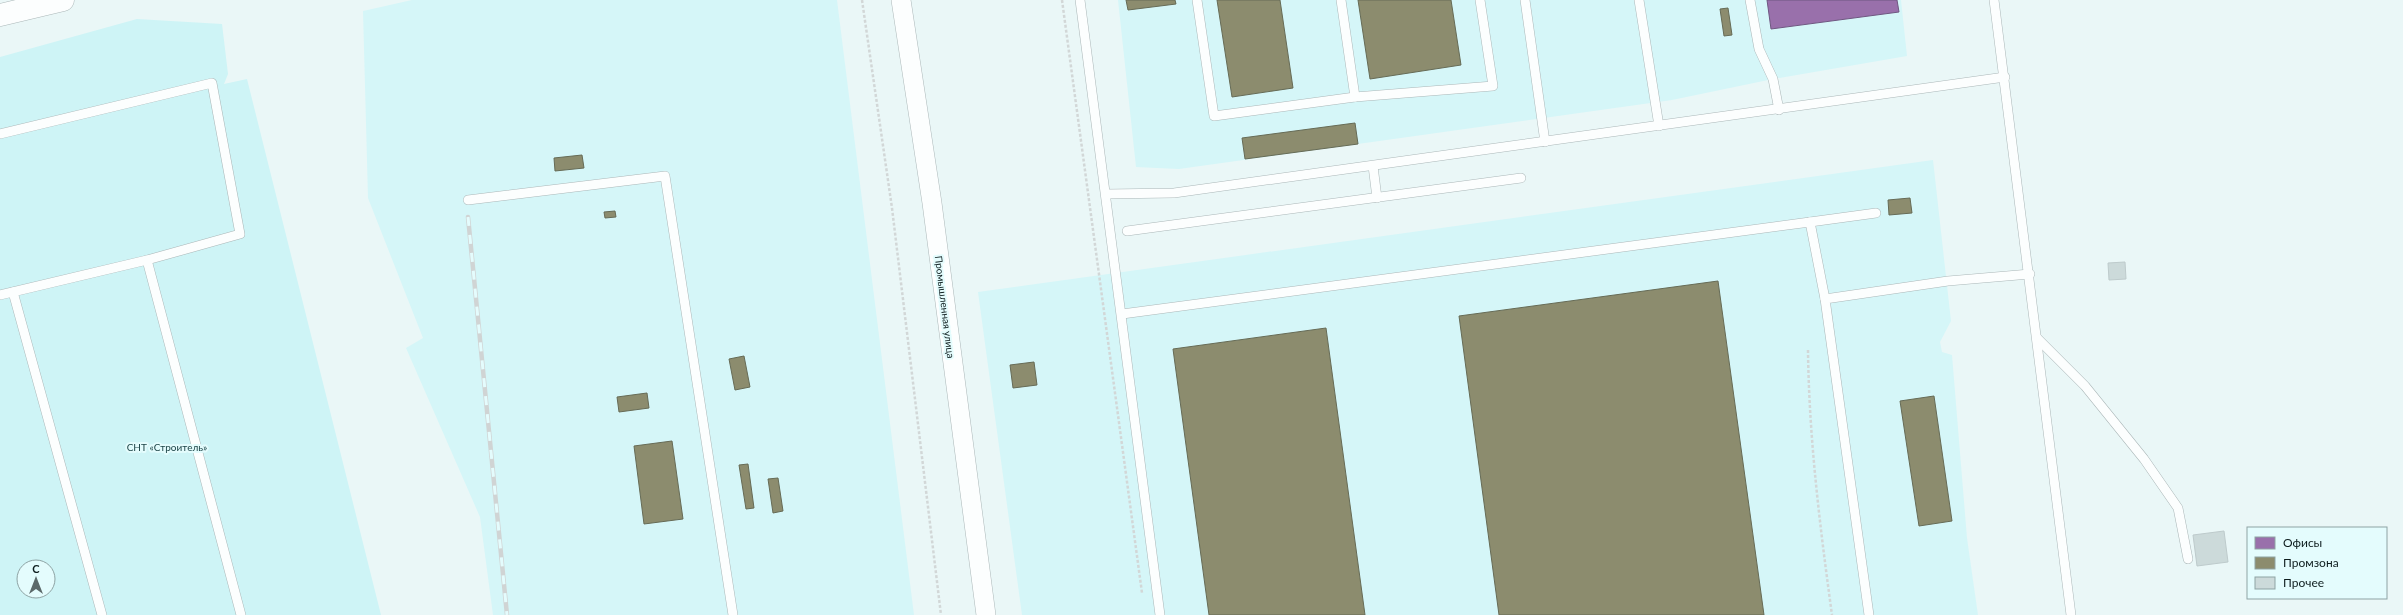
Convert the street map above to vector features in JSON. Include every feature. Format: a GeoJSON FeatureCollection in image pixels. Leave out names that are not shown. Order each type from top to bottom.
{"type":"FeatureCollection","features":[{"type":"Feature","properties":{"kind":"street"},"geometry":{"type":"LineString","coordinates":[[5,9],[63,0]]}},
{"type":"Feature","properties":{"kind":"street","name":"Промышленная улица"},"geometry":{"type":"LineString","coordinates":[[901,0],[932,203],[986,615]]}},
{"type":"Feature","properties":{"kind":"lane"},"geometry":{"type":"LineString","coordinates":[[1080,0],[1160,615]]}},
{"type":"Feature","properties":{"kind":"lane"},"geometry":{"type":"LineString","coordinates":[[1197,0],[1214,116],[1355,97],[1493,86],[1480,0]]}},
{"type":"Feature","properties":{"kind":"lane"},"geometry":{"type":"LineString","coordinates":[[1341,0],[1355,97]]}},
{"type":"Feature","properties":{"kind":"lane"},"geometry":{"type":"LineString","coordinates":[[1525,0],[1546,142]]}},
{"type":"Feature","properties":{"kind":"lane"},"geometry":{"type":"LineString","coordinates":[[1639,0],[1659,126]]}},
{"type":"Feature","properties":{"kind":"lane"},"geometry":{"type":"LineString","coordinates":[[1750,0],[1759,49],[1773,79],[1779,110]]}},
{"type":"Feature","properties":{"kind":"lane"},"geometry":{"type":"LineString","coordinates":[[1994,0],[2030,274],[2036,338],[2071,615]]}},
{"type":"Feature","properties":{"kind":"lane"},"geometry":{"type":"LineString","coordinates":[[1106,194],[1174,193],[1779,110],[2005,77]]}},
{"type":"Feature","properties":{"kind":"lane"},"geometry":{"type":"LineString","coordinates":[[0,134],[212,83],[240,234],[147,260],[0,295]]}},
{"type":"Feature","properties":{"kind":"lane"},"geometry":{"type":"LineString","coordinates":[[1373,166],[1377,198]]}},
{"type":"Feature","properties":{"kind":"lane"},"geometry":{"type":"LineString","coordinates":[[468,200],[665,176],[733,615]]}},
{"type":"Feature","properties":{"kind":"lane"},"geometry":{"type":"LineString","coordinates":[[1127,231],[1521,178]]}},
{"type":"Feature","properties":{"kind":"lane"},"geometry":{"type":"LineString","coordinates":[[1122,314],[1876,213]]}},
{"type":"Feature","properties":{"kind":"lane"},"geometry":{"type":"LineString","coordinates":[[1810,222],[1825,299],[1869,615]]}},
{"type":"Feature","properties":{"kind":"lane"},"geometry":{"type":"LineString","coordinates":[[147,260],[240,615]]}},
{"type":"Feature","properties":{"kind":"lane"},"geometry":{"type":"LineString","coordinates":[[1825,299],[1948,282],[2030,274]]}},
{"type":"Feature","properties":{"kind":"lane"},"geometry":{"type":"LineString","coordinates":[[13,292],[102,615]]}},
{"type":"Feature","properties":{"kind":"lane"},"geometry":{"type":"LineString","coordinates":[[2036,338],[2085,386],[2144,459],[2178,508],[2188,559]]}},
{"type":"Feature","properties":{"kind":"path"},"geometry":{"type":"LineString","coordinates":[[862,0],[892,208],[942,615]]}},
{"type":"Feature","properties":{"kind":"path"},"geometry":{"type":"LineString","coordinates":[[1062,0],[1143,599]]}},
{"type":"Feature","properties":{"kind":"path"},"geometry":{"type":"LineString","coordinates":[[1808,350],[1809,408],[1816,489],[1832,615]]}},
{"type":"Feature","properties":{"kind":"shaded area"},"geometry":{"type":"Polygon","coordinates":[[[412,0],[837,0],[914,615],[493,615],[480,517],[406,348],[423,338],[368,198],[363,11],[412,0]]]}},
{"type":"Feature","properties":{"kind":"shaded area"},"geometry":{"type":"Polygon","coordinates":[[[1118,0],[1901,0],[1907,56],[1773,79],[1672,100],[1179,169],[1136,167],[1118,0]]]}},
{"type":"Feature","properties":{"kind":"shaded area"},"geometry":{"type":"Polygon","coordinates":[[[1933,160],[1951,321],[1940,342],[1942,352],[1952,355],[1967,538],[1978,615],[1022,615],[978,292],[1933,160]]]}},
{"type":"Feature","properties":{"kind":"green space","name":"СНТ «Строитель»"},"geometry":{"type":"Polygon","coordinates":[[[137,19],[222,24],[228,74],[224,84],[247,79],[381,615],[0,615],[0,57],[137,19]]]}},
{"type":"Feature","properties":{"kind":"building: Офисы"},"geometry":{"type":"Polygon","coordinates":[[[1767,0],[1897,0],[1899,12],[1771,29],[1767,0]]]}},
{"type":"Feature","properties":{"kind":"building: Промзона"},"geometry":{"type":"Polygon","coordinates":[[[1126,0],[1175,0],[1176,4],[1128,10],[1126,0]]]}},
{"type":"Feature","properties":{"kind":"building: Промзона"},"geometry":{"type":"Polygon","coordinates":[[[1217,0],[1280,0],[1293,88],[1232,97],[1217,0]]]}},
{"type":"Feature","properties":{"kind":"building: Промзона"},"geometry":{"type":"Polygon","coordinates":[[[1358,0],[1451,0],[1461,65],[1370,79],[1358,0]]]}},
{"type":"Feature","properties":{"kind":"building: Промзона"},"geometry":{"type":"Polygon","coordinates":[[[1728,8],[1732,35],[1724,36],[1720,9],[1728,8]]]}},
{"type":"Feature","properties":{"kind":"building: Промзона"},"geometry":{"type":"Polygon","coordinates":[[[1355,123],[1358,144],[1245,159],[1242,138],[1355,123]]]}},
{"type":"Feature","properties":{"kind":"building: Промзона"},"geometry":{"type":"Polygon","coordinates":[[[582,155],[584,168],[555,171],[554,158],[582,155]]]}},
{"type":"Feature","properties":{"kind":"building: Промзона"},"geometry":{"type":"Polygon","coordinates":[[[1910,198],[1912,213],[1889,215],[1888,200],[1910,198]]]}},
{"type":"Feature","properties":{"kind":"building: Промзона"},"geometry":{"type":"Polygon","coordinates":[[[615,211],[616,217],[605,218],[604,212],[615,211]]]}},
{"type":"Feature","properties":{"kind":"building: Промзона"},"geometry":{"type":"Polygon","coordinates":[[[1718,281],[1764,615],[1499,615],[1459,316],[1718,281]]]}},
{"type":"Feature","properties":{"kind":"building: Промзона"},"geometry":{"type":"Polygon","coordinates":[[[1326,328],[1365,615],[1209,615],[1173,349],[1326,328]]]}},
{"type":"Feature","properties":{"kind":"building: Промзона"},"geometry":{"type":"Polygon","coordinates":[[[744,356],[750,387],[735,390],[729,359],[744,356]]]}},
{"type":"Feature","properties":{"kind":"building: Промзона"},"geometry":{"type":"Polygon","coordinates":[[[1034,362],[1037,385],[1013,388],[1010,365],[1034,362]]]}},
{"type":"Feature","properties":{"kind":"building: Промзона"},"geometry":{"type":"Polygon","coordinates":[[[647,393],[649,408],[619,412],[617,397],[647,393]]]}},
{"type":"Feature","properties":{"kind":"building: Промзона"},"geometry":{"type":"Polygon","coordinates":[[[1934,396],[1952,521],[1919,526],[1900,401],[1934,396]]]}},
{"type":"Feature","properties":{"kind":"building: Промзона"},"geometry":{"type":"Polygon","coordinates":[[[672,441],[683,519],[644,524],[634,446],[672,441]]]}},
{"type":"Feature","properties":{"kind":"building: Промзона"},"geometry":{"type":"Polygon","coordinates":[[[748,464],[754,508],[746,509],[739,465],[748,464]]]}},
{"type":"Feature","properties":{"kind":"building: Промзона"},"geometry":{"type":"Polygon","coordinates":[[[778,478],[783,511],[773,513],[768,479],[778,478]]]}},
{"type":"Feature","properties":{"kind":"building: Прочее"},"geometry":{"type":"Polygon","coordinates":[[[2125,262],[2126,279],[2109,280],[2108,263],[2125,262]]]}},
{"type":"Feature","properties":{"kind":"building: Прочее"},"geometry":{"type":"Polygon","coordinates":[[[2224,531],[2228,562],[2197,566],[2193,535],[2224,531]]]}},
{"type":"Feature","properties":{"kind":"railway"},"geometry":{"type":"LineString","coordinates":[[468,217],[507,615]]}}]}
